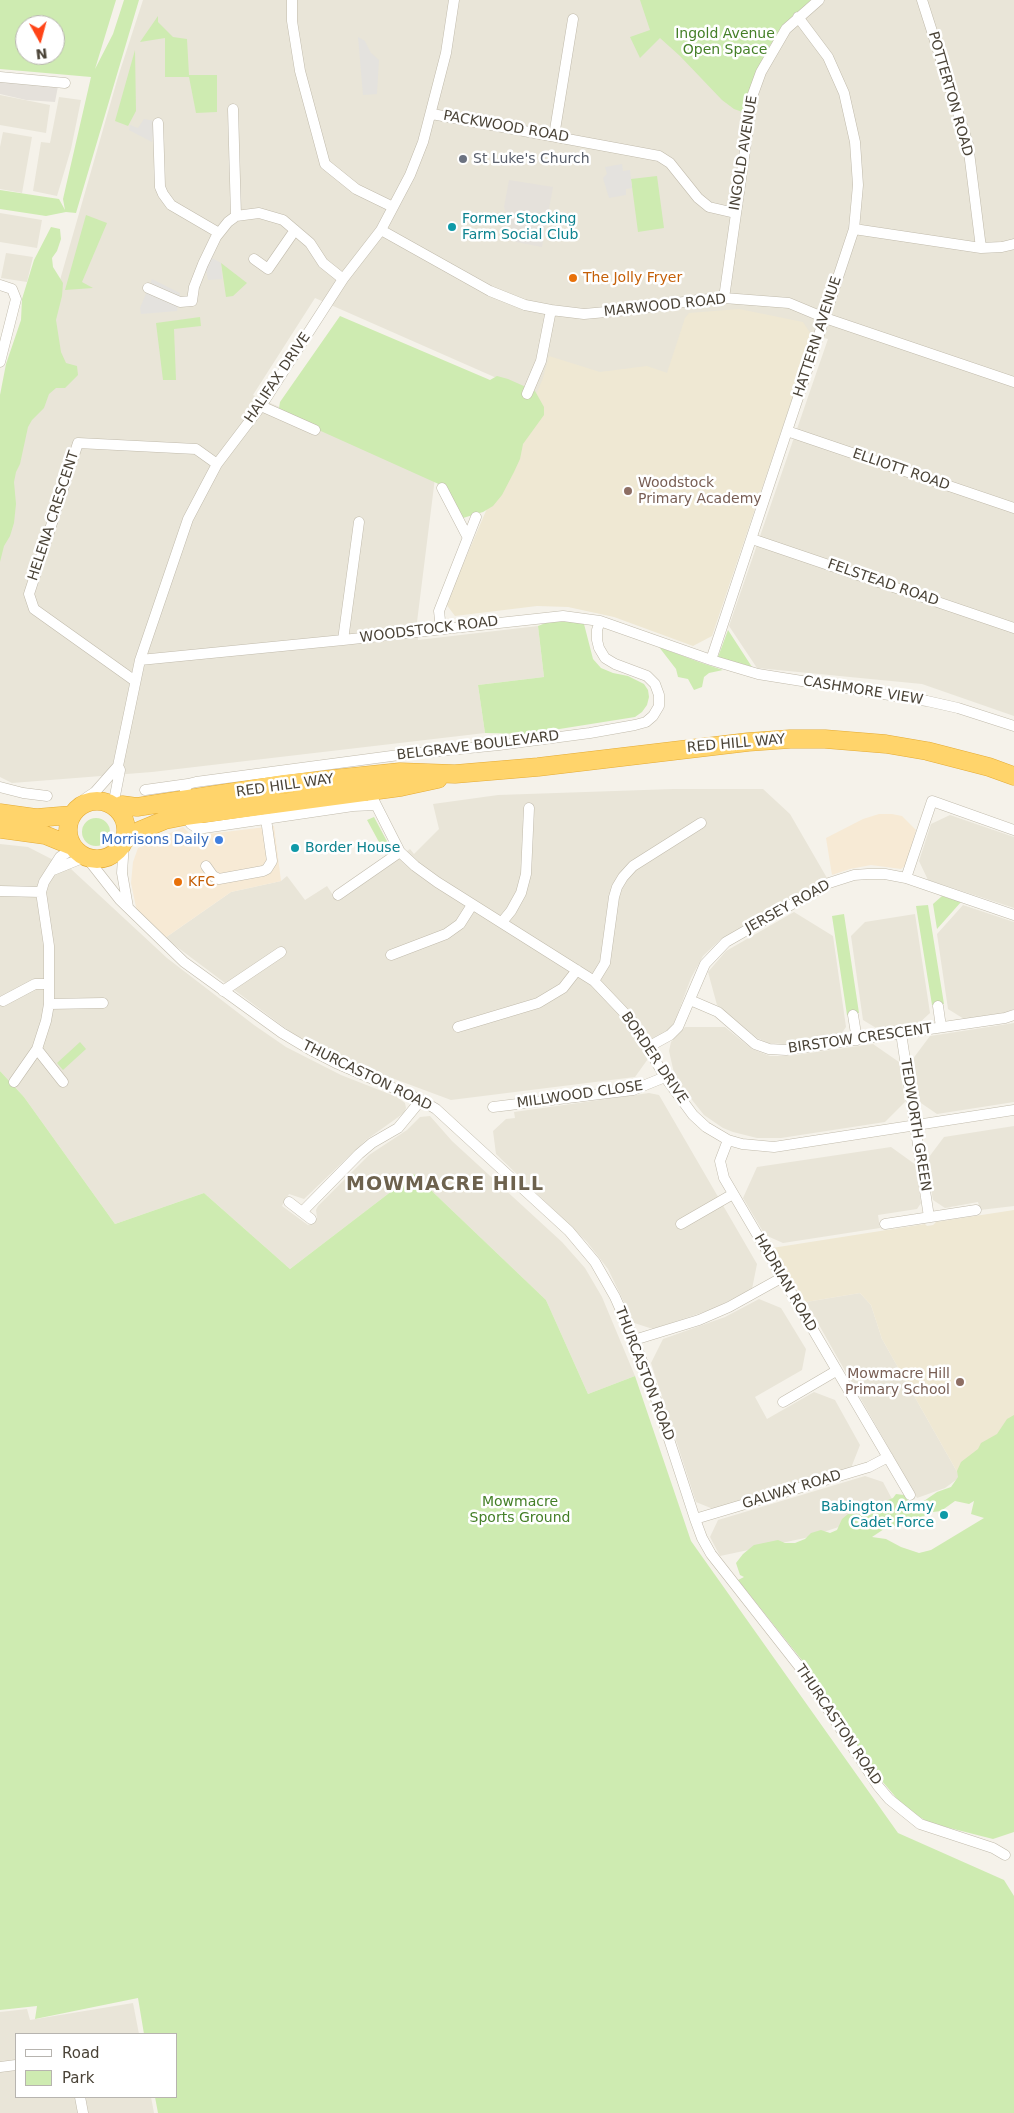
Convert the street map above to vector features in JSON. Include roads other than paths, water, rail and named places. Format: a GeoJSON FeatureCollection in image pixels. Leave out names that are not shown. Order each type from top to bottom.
{"type":"FeatureCollection","features":[{"type":"Feature","properties":{"kind":"highway","name":"RED HILL WAY"},"geometry":{"type":"LineString","coordinates":[[115,807],[122,805],[138,807],[285,784],[368,790],[400,772],[455,774],[538,767],[748,742],[790,739],[826,739],[886,744],[927,751],[989,767],[1014,776]]}},
{"type":"Feature","properties":{"kind":"highway","name":"RED HILL WAY"},"geometry":{"type":"LineString","coordinates":[[124,841],[141,830],[165,820],[186,800]]}},
{"type":"Feature","properties":{"kind":"highway"},"geometry":{"type":"LineString","coordinates":[[0,813],[36,818],[78,809],[97,801],[115,807],[125,823],[124,841],[119,849],[104,858],[80,852],[45,835],[0,829]]}},
{"type":"Feature","properties":{"kind":"highway"},"geometry":{"type":"LineString","coordinates":[[78,809],[68,830],[80,852]]}},
{"type":"Feature","properties":{"kind":"street"},"geometry":{"type":"LineString","coordinates":[[292,0],[292,21],[300,71],[324,164],[356,189],[393,207]]}},
{"type":"Feature","properties":{"kind":"street","name":"HALIFAX DRIVE"},"geometry":{"type":"LineString","coordinates":[[115,807],[120,770],[118,766],[140,660],[188,519],[218,464],[261,406],[343,279],[381,230],[410,175],[432,114],[446,53],[454,0]]}},
{"type":"Feature","properties":{"kind":"street","name":"INGOLD AVENUE"},"geometry":{"type":"LineString","coordinates":[[724,298],[752,94],[760,72],[776,43],[786,29],[819,0]]}},
{"type":"Feature","properties":{"kind":"street","name":"POTTERTON ROAD"},"geometry":{"type":"LineString","coordinates":[[922,0],[968,144],[981,248]]}},
{"type":"Feature","properties":{"kind":"street","name":"HATTERN AVENUE"},"geometry":{"type":"LineString","coordinates":[[711,660],[854,229],[858,185],[855,142],[844,93],[828,57],[798,18]]}},
{"type":"Feature","properties":{"kind":"street"},"geometry":{"type":"LineString","coordinates":[[554,136],[573,19]]}},
{"type":"Feature","properties":{"kind":"street"},"geometry":{"type":"LineString","coordinates":[[0,77],[64,83]]}},
{"type":"Feature","properties":{"kind":"street"},"geometry":{"type":"LineString","coordinates":[[233,109],[236,216]]}},
{"type":"Feature","properties":{"kind":"street","name":"PACKWOOD ROAD"},"geometry":{"type":"LineString","coordinates":[[432,114],[659,156],[670,163],[703,202],[718,210],[735,213]]}},
{"type":"Feature","properties":{"kind":"street"},"geometry":{"type":"LineString","coordinates":[[158,123],[160,187],[163,194],[171,204],[219,233]]}},
{"type":"Feature","properties":{"kind":"street"},"geometry":{"type":"LineString","coordinates":[[148,288],[180,302],[192,301],[200,272],[219,233],[236,216],[259,212],[283,220],[310,243],[323,262],[343,279]]}},
{"type":"Feature","properties":{"kind":"street"},"geometry":{"type":"LineString","coordinates":[[854,229],[981,248],[1002,247],[1014,244]]}},
{"type":"Feature","properties":{"kind":"street"},"geometry":{"type":"LineString","coordinates":[[254,259],[268,269],[295,230]]}},
{"type":"Feature","properties":{"kind":"street","name":"MARWOOD ROAD"},"geometry":{"type":"LineString","coordinates":[[381,230],[490,291],[525,305],[584,314],[606,313],[724,298],[789,303],[825,318],[1014,382]]}},
{"type":"Feature","properties":{"kind":"street"},"geometry":{"type":"LineString","coordinates":[[0,285],[12,289],[16,299],[0,362]]}},
{"type":"Feature","properties":{"kind":"street"},"geometry":{"type":"LineString","coordinates":[[527,394],[541,361],[551,310]]}},
{"type":"Feature","properties":{"kind":"street"},"geometry":{"type":"LineString","coordinates":[[261,406],[315,430]]}},
{"type":"Feature","properties":{"kind":"street","name":"ELLIOTT ROAD"},"geometry":{"type":"LineString","coordinates":[[787,431],[1014,508]]}},
{"type":"Feature","properties":{"kind":"street","name":"HELENA CRESCENT"},"geometry":{"type":"LineString","coordinates":[[135,681],[34,609],[29,594],[78,443],[196,449],[218,464]]}},
{"type":"Feature","properties":{"kind":"street"},"geometry":{"type":"LineString","coordinates":[[442,488],[467,536]]}},
{"type":"Feature","properties":{"kind":"street"},"geometry":{"type":"LineString","coordinates":[[441,629],[439,611],[476,517]]}},
{"type":"Feature","properties":{"kind":"street"},"geometry":{"type":"LineString","coordinates":[[343,640],[359,522]]}},
{"type":"Feature","properties":{"kind":"street","name":"FELSTEAD ROAD"},"geometry":{"type":"LineString","coordinates":[[752,539],[1014,628]]}},
{"type":"Feature","properties":{"kind":"street","name":"WOODSTOCK ROAD"},"geometry":{"type":"LineString","coordinates":[[140,660],[563,616],[600,621],[711,660]]}},
{"type":"Feature","properties":{"kind":"street","name":"BELGRAVE BOULEVARD"},"geometry":{"type":"LineString","coordinates":[[145,790],[186,800],[399,755],[499,745],[590,733],[646,722],[653,716],[658,706],[655,684],[648,676],[615,664],[605,658],[597,640],[597,630],[600,621]]}},
{"type":"Feature","properties":{"kind":"street","name":"CASHMORE VIEW"},"geometry":{"type":"LineString","coordinates":[[711,660],[758,674],[958,708],[1014,726]]}},
{"type":"Feature","properties":{"kind":"street"},"geometry":{"type":"LineString","coordinates":[[78,809],[86,798],[95,792],[118,766]]}},
{"type":"Feature","properties":{"kind":"street"},"geometry":{"type":"LineString","coordinates":[[0,786],[17,792],[47,796]]}},
{"type":"Feature","properties":{"kind":"street"},"geometry":{"type":"LineString","coordinates":[[186,800],[191,824],[197,828],[353,806],[368,790]]}},
{"type":"Feature","properties":{"kind":"street","name":"BORDER DRIVE"},"geometry":{"type":"LineString","coordinates":[[368,790],[400,852],[415,866],[472,905],[594,981],[632,1021],[665,1077],[692,1114],[706,1126],[728,1140],[774,1147],[1014,1110]]}},
{"type":"Feature","properties":{"kind":"street"},"geometry":{"type":"LineString","coordinates":[[1014,830],[932,801],[906,878],[1014,915]]}},
{"type":"Feature","properties":{"kind":"street"},"geometry":{"type":"LineString","coordinates":[[502,922],[521,893],[526,874],[529,808]]}},
{"type":"Feature","properties":{"kind":"street"},"geometry":{"type":"LineString","coordinates":[[206,866],[213,876],[219,880],[263,872],[267,869],[272,860],[266,819]]}},
{"type":"Feature","properties":{"kind":"street"},"geometry":{"type":"LineString","coordinates":[[594,981],[605,963],[616,886],[633,866],[701,823]]}},
{"type":"Feature","properties":{"kind":"street"},"geometry":{"type":"LineString","coordinates":[[124,841],[122,873],[128,907]]}},
{"type":"Feature","properties":{"kind":"street"},"geometry":{"type":"LineString","coordinates":[[14,1082],[37,1049],[49,1004],[49,946],[41,892],[44,882],[53,870],[80,852],[128,907]]}},
{"type":"Feature","properties":{"kind":"street"},"geometry":{"type":"LineString","coordinates":[[338,895],[400,852]]}},
{"type":"Feature","properties":{"kind":"street","name":"JERSEY ROAD"},"geometry":{"type":"LineString","coordinates":[[648,1048],[670,1035],[678,1026],[704,964],[726,942],[829,883],[854,875],[885,874],[906,878]]}},
{"type":"Feature","properties":{"kind":"street"},"geometry":{"type":"LineString","coordinates":[[0,891],[41,892]]}},
{"type":"Feature","properties":{"kind":"street"},"geometry":{"type":"LineString","coordinates":[[391,954],[446,934],[460,924],[472,905]]}},
{"type":"Feature","properties":{"kind":"street","name":"THURCASTON ROAD"},"geometry":{"type":"LineString","coordinates":[[128,907],[136,917],[184,962],[282,1033],[338,1064],[420,1100],[436,1109],[569,1231],[595,1262],[615,1297],[634,1340],[653,1390],[695,1519],[702,1538],[711,1554],[802,1670],[878,1786],[889,1799],[920,1824],[993,1848],[1005,1855]]}},
{"type":"Feature","properties":{"kind":"street"},"geometry":{"type":"LineString","coordinates":[[223,991],[281,952]]}},
{"type":"Feature","properties":{"kind":"street"},"geometry":{"type":"LineString","coordinates":[[470,1035],[462,1026],[538,1003],[551,997],[563,988],[577,970]]}},
{"type":"Feature","properties":{"kind":"street"},"geometry":{"type":"LineString","coordinates":[[3,1000],[35,984],[49,984]]}},
{"type":"Feature","properties":{"kind":"street","name":"BIRSTOW CRESCENT"},"geometry":{"type":"LineString","coordinates":[[690,1000],[718,1012],[756,1044],[769,1049],[786,1050],[1014,1016]]}},
{"type":"Feature","properties":{"kind":"street"},"geometry":{"type":"LineString","coordinates":[[49,1004],[103,1003]]}},
{"type":"Feature","properties":{"kind":"street"},"geometry":{"type":"LineString","coordinates":[[938,1006],[941,1027]]}},
{"type":"Feature","properties":{"kind":"street"},"geometry":{"type":"LineString","coordinates":[[853,1015],[857,1040]]}},
{"type":"Feature","properties":{"kind":"street","name":"TEDWORTH GREEN"},"geometry":{"type":"LineString","coordinates":[[901,1034],[929,1217]]}},
{"type":"Feature","properties":{"kind":"street"},"geometry":{"type":"LineString","coordinates":[[37,1049],[63,1082]]}},
{"type":"Feature","properties":{"kind":"street","name":"MILLWOOD CLOSE"},"geometry":{"type":"LineString","coordinates":[[493,1107],[633,1090],[665,1077]]}},
{"type":"Feature","properties":{"kind":"street"},"geometry":{"type":"LineString","coordinates":[[302,1212],[359,1154],[372,1143],[398,1128],[420,1100]]}},
{"type":"Feature","properties":{"kind":"street","name":"HADRIAN ROAD"},"geometry":{"type":"LineString","coordinates":[[728,1140],[720,1161],[721,1170],[733,1194],[910,1495]]}},
{"type":"Feature","properties":{"kind":"street"},"geometry":{"type":"LineString","coordinates":[[682,1224],[733,1194]]}},
{"type":"Feature","properties":{"kind":"street"},"geometry":{"type":"LineString","coordinates":[[289,1202],[311,1219]]}},
{"type":"Feature","properties":{"kind":"street"},"geometry":{"type":"LineString","coordinates":[[885,1224],[976,1210]]}},
{"type":"Feature","properties":{"kind":"street"},"geometry":{"type":"LineString","coordinates":[[634,1340],[699,1320],[729,1308],[783,1277]]}},
{"type":"Feature","properties":{"kind":"street"},"geometry":{"type":"LineString","coordinates":[[783,1402],[836,1371]]}},
{"type":"Feature","properties":{"kind":"street","name":"GALWAY ROAD"},"geometry":{"type":"LineString","coordinates":[[695,1519],[869,1467],[888,1456]]}},
{"type":"Feature","properties":{"kind":"street"},"geometry":{"type":"LineString","coordinates":[[0,2067],[15,2065]]}},
{"type":"Feature","properties":{"kind":"street"},"geometry":{"type":"LineString","coordinates":[[80,2098],[83,2113]]}},
{"type":"Feature","properties":{"kind":"place","name":"St Luke's Church"},"geometry":{"type":"Point","coordinates":[463,159]}},
{"type":"Feature","properties":{"kind":"place","name":"Former Stocking Farm Social Club"},"geometry":{"type":"Point","coordinates":[452,227]}},
{"type":"Feature","properties":{"kind":"place","name":"The Jolly Fryer"},"geometry":{"type":"Point","coordinates":[573,278]}},
{"type":"Feature","properties":{"kind":"place","name":"Woodstock Primary Academy"},"geometry":{"type":"Point","coordinates":[628,491]}},
{"type":"Feature","properties":{"kind":"place","name":"Morrisons Daily"},"geometry":{"type":"Point","coordinates":[219,840]}},
{"type":"Feature","properties":{"kind":"place","name":"Border House"},"geometry":{"type":"Point","coordinates":[295,848]}},
{"type":"Feature","properties":{"kind":"place","name":"KFC"},"geometry":{"type":"Point","coordinates":[178,882]}},
{"type":"Feature","properties":{"kind":"place","name":"Mowmacre Hill Primary School"},"geometry":{"type":"Point","coordinates":[960,1382]}},
{"type":"Feature","properties":{"kind":"place","name":"Babington Army Cadet Force"},"geometry":{"type":"Point","coordinates":[944,1515]}},
{"type":"Feature","properties":{"kind":"district","name":"MOWMACRE HILL"},"geometry":{"type":"Point","coordinates":[445,1185]}},
{"type":"Feature","properties":{"kind":"park label","name":"Ingold Avenue Open Space"},"geometry":{"type":"Point","coordinates":[725,42]}},
{"type":"Feature","properties":{"kind":"park label","name":"Mowmacre Sports Ground"},"geometry":{"type":"Point","coordinates":[520,1510]}}]}
